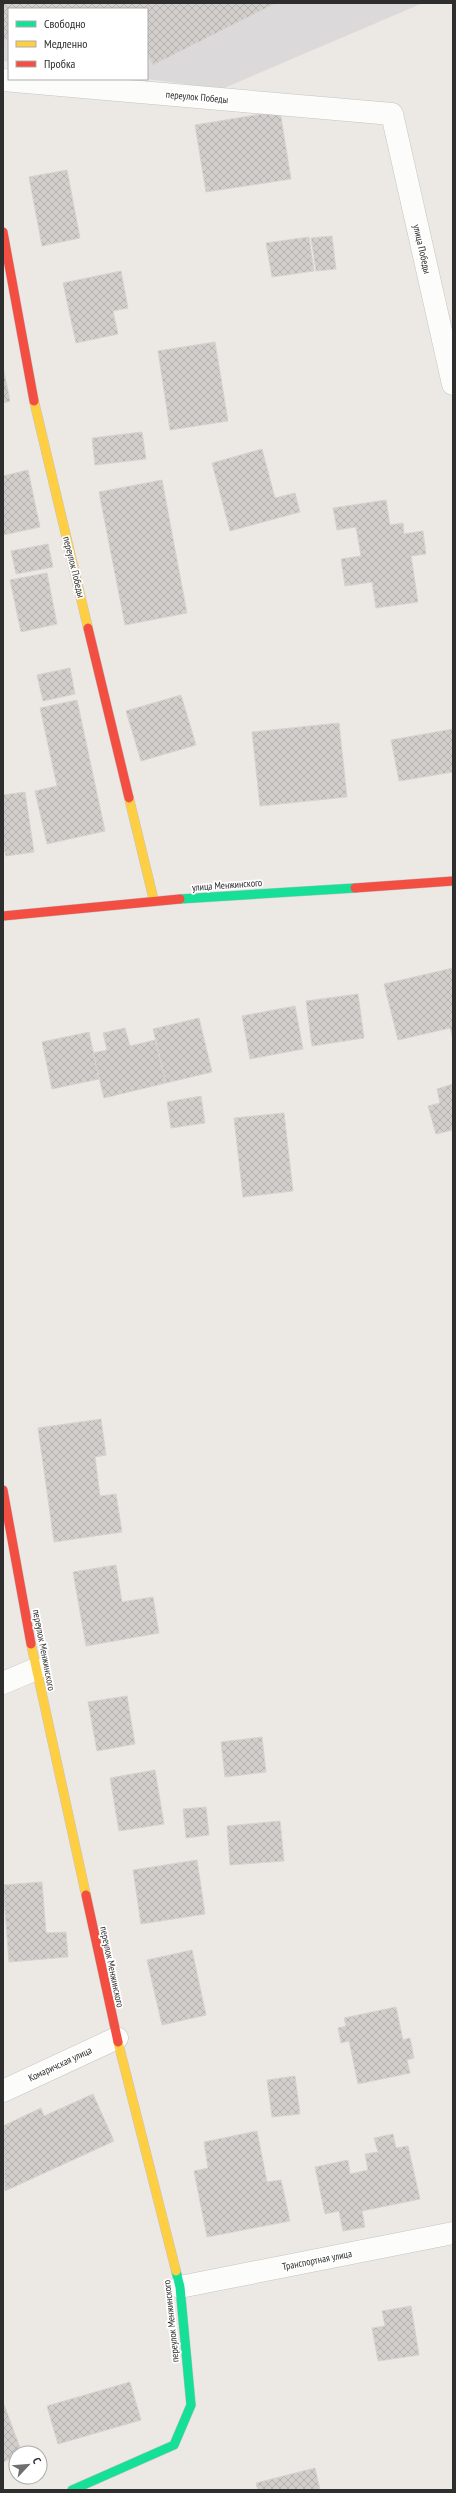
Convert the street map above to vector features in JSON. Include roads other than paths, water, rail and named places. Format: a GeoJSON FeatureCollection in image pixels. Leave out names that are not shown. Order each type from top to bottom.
{"type":"FeatureCollection","features":[{"type":"Feature","properties":{"kind":"street","name":"переулок Победы"},"geometry":{"type":"LineString","coordinates":[[3,80],[392,114]]}},
{"type":"Feature","properties":{"kind":"street","name":"улица Победы"},"geometry":{"type":"LineString","coordinates":[[392,114],[453,384]]}},
{"type":"Feature","properties":{"kind":"street","name":"переулок Победы"},"geometry":{"type":"LineString","coordinates":[[3,232],[36,411],[154,901]]}},
{"type":"Feature","properties":{"kind":"street","name":"улица Менжинского"},"geometry":{"type":"LineString","coordinates":[[3,916],[154,901],[453,881]]}},
{"type":"Feature","properties":{"kind":"street","name":"переулок Менжинского"},"geometry":{"type":"LineString","coordinates":[[3,1490],[36,1669],[117,2038],[180,2287],[191,2405],[174,2445],[72,2490]]}},
{"type":"Feature","properties":{"kind":"street"},"geometry":{"type":"LineString","coordinates":[[3,1683],[36,1669]]}},
{"type":"Feature","properties":{"kind":"street","name":"Комаричская улица"},"geometry":{"type":"LineString","coordinates":[[3,2091],[117,2038]]}},
{"type":"Feature","properties":{"kind":"street","name":"Транспортная улица"},"geometry":{"type":"LineString","coordinates":[[180,2287],[453,2233]]}}]}
